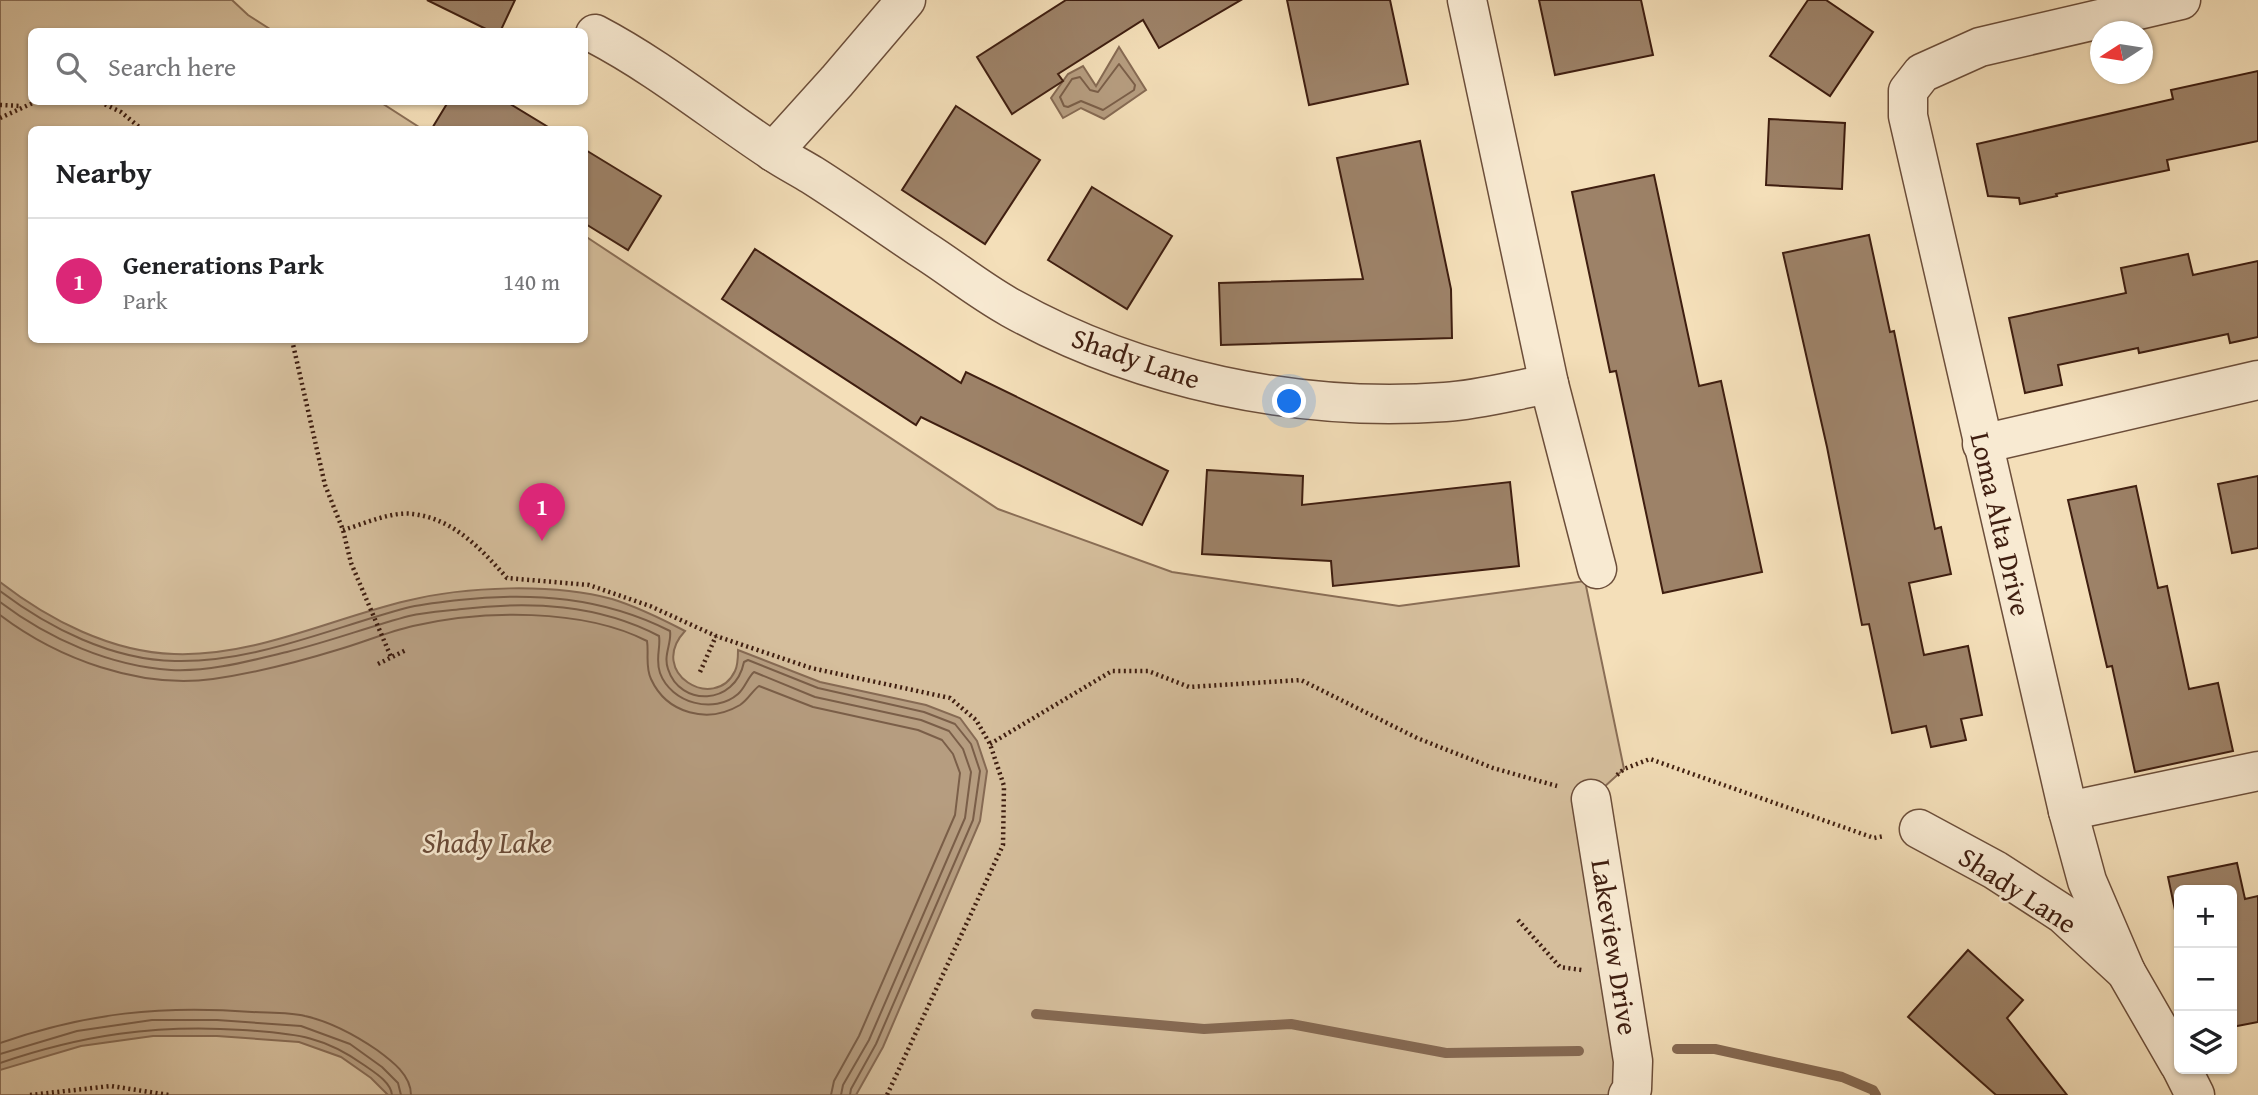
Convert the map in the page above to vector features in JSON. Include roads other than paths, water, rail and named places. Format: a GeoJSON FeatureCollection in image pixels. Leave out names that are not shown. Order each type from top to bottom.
{"type":"FeatureCollection","features":[{"type":"Feature","properties":{"kind":"street"},"geometry":{"type":"LineString","coordinates":[[773,152],[906,0]]}},
{"type":"Feature","properties":{"kind":"street"},"geometry":{"type":"LineString","coordinates":[[1467,0],[1549,384],[1597,569]]}},
{"type":"Feature","properties":{"kind":"street","name":"Loma Alta Drive"},"geometry":{"type":"LineString","coordinates":[[2126,972],[2087,881],[2068,811],[1908,116],[1908,91],[1922,73],[1980,47],[2181,0]]}},
{"type":"Feature","properties":{"kind":"street","name":"Shady Lane"},"geometry":{"type":"LineString","coordinates":[[595,34],[655,70],[773,152],[1009,307],[1078,340],[1158,370],[1268,395],[1390,404],[1446,402],[1549,384]]}},
{"type":"Feature","properties":{"kind":"street"},"geometry":{"type":"LineString","coordinates":[[1982,444],[2258,380]]}},
{"type":"Feature","properties":{"kind":"street"},"geometry":{"type":"LineString","coordinates":[[2068,811],[2258,771]]}},
{"type":"Feature","properties":{"kind":"street","name":"Lakeview Drive"},"geometry":{"type":"LineString","coordinates":[[1591,799],[1633,1061],[1632,1089],[1628,1095]]}},
{"type":"Feature","properties":{"kind":"street","name":"Shady Lane"},"geometry":{"type":"LineString","coordinates":[[1919,829],[1995,870],[2063,914],[2126,972],[2174,1055]]}},
{"type":"Feature","properties":{"kind":"street"},"geometry":{"type":"LineString","coordinates":[[2184,1074],[2195,1095]]}},
{"type":"Feature","properties":{"kind":"water"},"geometry":{"type":"Polygon","coordinates":[[[1119,47],[1146,90],[1104,119],[1081,108],[1063,118],[1051,98],[1068,74],[1083,66],[1096,86],[1119,47]]]}},
{"type":"Feature","properties":{"kind":"water","name":"Shady Lake"},"geometry":{"type":"Polygon","coordinates":[[[0,582],[39,609],[82,632],[127,647],[174,654],[233,650],[406,601],[455,592],[509,588],[563,590],[612,599],[685,631],[675,646],[674,661],[678,673],[700,688],[713,688],[726,683],[736,669],[738,650],[820,682],[926,705],[960,718],[977,741],[987,771],[980,821],[883,1047],[856,1095],[388,1095],[371,1078],[341,1057],[299,1042],[217,1036],[153,1036],[81,1046],[0,1070],[0,582]]]}},
{"type":"Feature","properties":{"kind":"waterway"},"geometry":{"type":"LineString","coordinates":[[1036,1014],[1204,1029],[1291,1024],[1446,1053],[1579,1051]]}},
{"type":"Feature","properties":{"kind":"waterway"},"geometry":{"type":"LineString","coordinates":[[1677,1049],[1715,1049],[1842,1077],[1873,1090],[1876,1095]]}},
{"type":"Feature","properties":{"kind":"place","name":"Generations Park"},"geometry":{"type":"Point","coordinates":[542,541]}}]}
